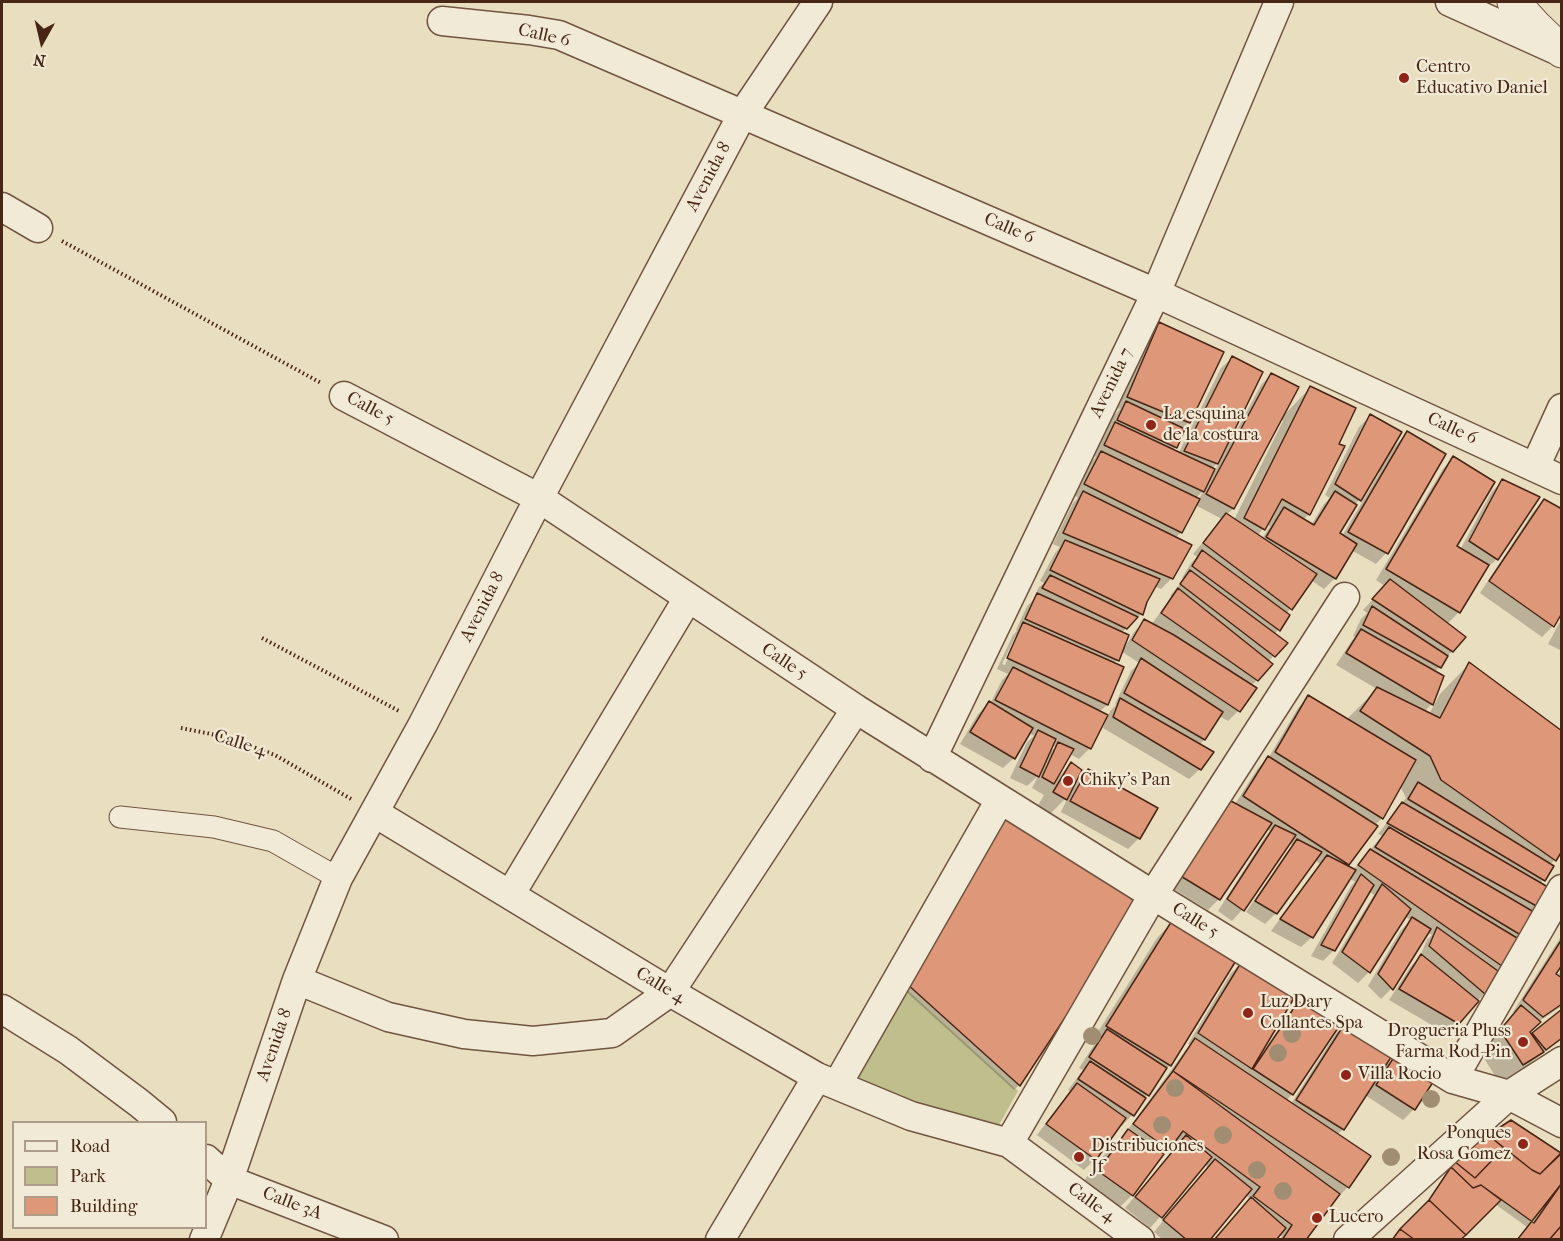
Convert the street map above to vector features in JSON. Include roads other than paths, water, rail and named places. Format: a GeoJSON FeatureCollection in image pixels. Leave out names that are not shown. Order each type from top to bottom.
{"type":"FeatureCollection","features":[{"type":"Feature","properties":{"kind":"street","name":"Avenida 8"},"geometry":{"type":"LineString","coordinates":[[204,1239],[229,1180],[297,980],[338,878],[423,724],[539,498],[742,115],[818,2]]}},
{"type":"Feature","properties":{"kind":"street","name":"Avenida 7"},"geometry":{"type":"LineString","coordinates":[[932,758],[1156,292],[1279,2]]}},
{"type":"Feature","properties":{"kind":"street"},"geometry":{"type":"LineString","coordinates":[[1450,2],[1562,52]]}},
{"type":"Feature","properties":{"kind":"street"},"geometry":{"type":"LineString","coordinates":[[1514,2],[1562,52]]}},
{"type":"Feature","properties":{"kind":"street","name":"Calle 6"},"geometry":{"type":"LineString","coordinates":[[442,21],[559,35],[1156,292],[1562,480]]}},
{"type":"Feature","properties":{"kind":"street"},"geometry":{"type":"LineString","coordinates":[[2,207],[38,228]]}},
{"type":"Feature","properties":{"kind":"street","name":"Calle 5"},"geometry":{"type":"LineString","coordinates":[[344,396],[539,498],[932,758],[1453,1079],[1509,1095],[1562,1123]]}},
{"type":"Feature","properties":{"kind":"street"},"geometry":{"type":"LineString","coordinates":[[1535,467],[1562,408]]}},
{"type":"Feature","properties":{"kind":"street"},"geometry":{"type":"LineString","coordinates":[[1009,1143],[1153,895],[1345,597]]}},
{"type":"Feature","properties":{"kind":"street"},"geometry":{"type":"LineString","coordinates":[[510,895],[688,598]]}},
{"type":"Feature","properties":{"kind":"street"},"geometry":{"type":"LineString","coordinates":[[297,980],[388,1017],[464,1034],[533,1041],[612,1033],[670,992],[856,709]]}},
{"type":"Feature","properties":{"kind":"street"},"geometry":{"type":"LineString","coordinates":[[720,1239],[827,1081],[1000,800]]}},
{"type":"Feature","properties":{"kind":"street","name":"Calle 4"},"geometry":{"type":"LineString","coordinates":[[375,813],[670,992],[827,1081],[911,1116],[1009,1143],[1140,1239]]}},
{"type":"Feature","properties":{"kind":"street"},"geometry":{"type":"LineString","coordinates":[[120,817],[214,827],[273,841],[338,878]]}},
{"type":"Feature","properties":{"kind":"street"},"geometry":{"type":"LineString","coordinates":[[1453,1079],[1562,889]]}},
{"type":"Feature","properties":{"kind":"street"},"geometry":{"type":"LineString","coordinates":[[2,1009],[68,1050],[161,1121]]}},
{"type":"Feature","properties":{"kind":"street"},"geometry":{"type":"LineString","coordinates":[[1348,1239],[1509,1095],[1562,1061]]}},
{"type":"Feature","properties":{"kind":"street","name":"Calle 3A"},"geometry":{"type":"LineString","coordinates":[[207,1161],[229,1180],[384,1239]]}},
{"type":"Feature","properties":{"kind":"place","name":"Centro Educativo Daniel"},"geometry":{"type":"Point","coordinates":[1404,78]}},
{"type":"Feature","properties":{"kind":"place","name":"La esquina de la costura"},"geometry":{"type":"Point","coordinates":[1151,425]}},
{"type":"Feature","properties":{"kind":"place","name":"Chiky's Pan"},"geometry":{"type":"Point","coordinates":[1068,781]}},
{"type":"Feature","properties":{"kind":"place","name":"Luz Dary Collantes Spa"},"geometry":{"type":"Point","coordinates":[1248,1013]}},
{"type":"Feature","properties":{"kind":"place","name":"Drogueria Pluss Farma Rod-Pin"},"geometry":{"type":"Point","coordinates":[1523,1042]}},
{"type":"Feature","properties":{"kind":"place","name":"Villa Rocio"},"geometry":{"type":"Point","coordinates":[1346,1075]}},
{"type":"Feature","properties":{"kind":"place","name":"Ponques Rosa Gomez"},"geometry":{"type":"Point","coordinates":[1523,1144]}},
{"type":"Feature","properties":{"kind":"place","name":"Distribuciones Jf"},"geometry":{"type":"Point","coordinates":[1079,1157]}},
{"type":"Feature","properties":{"kind":"place","name":"Lucero"},"geometry":{"type":"Point","coordinates":[1317,1218]}}]}
